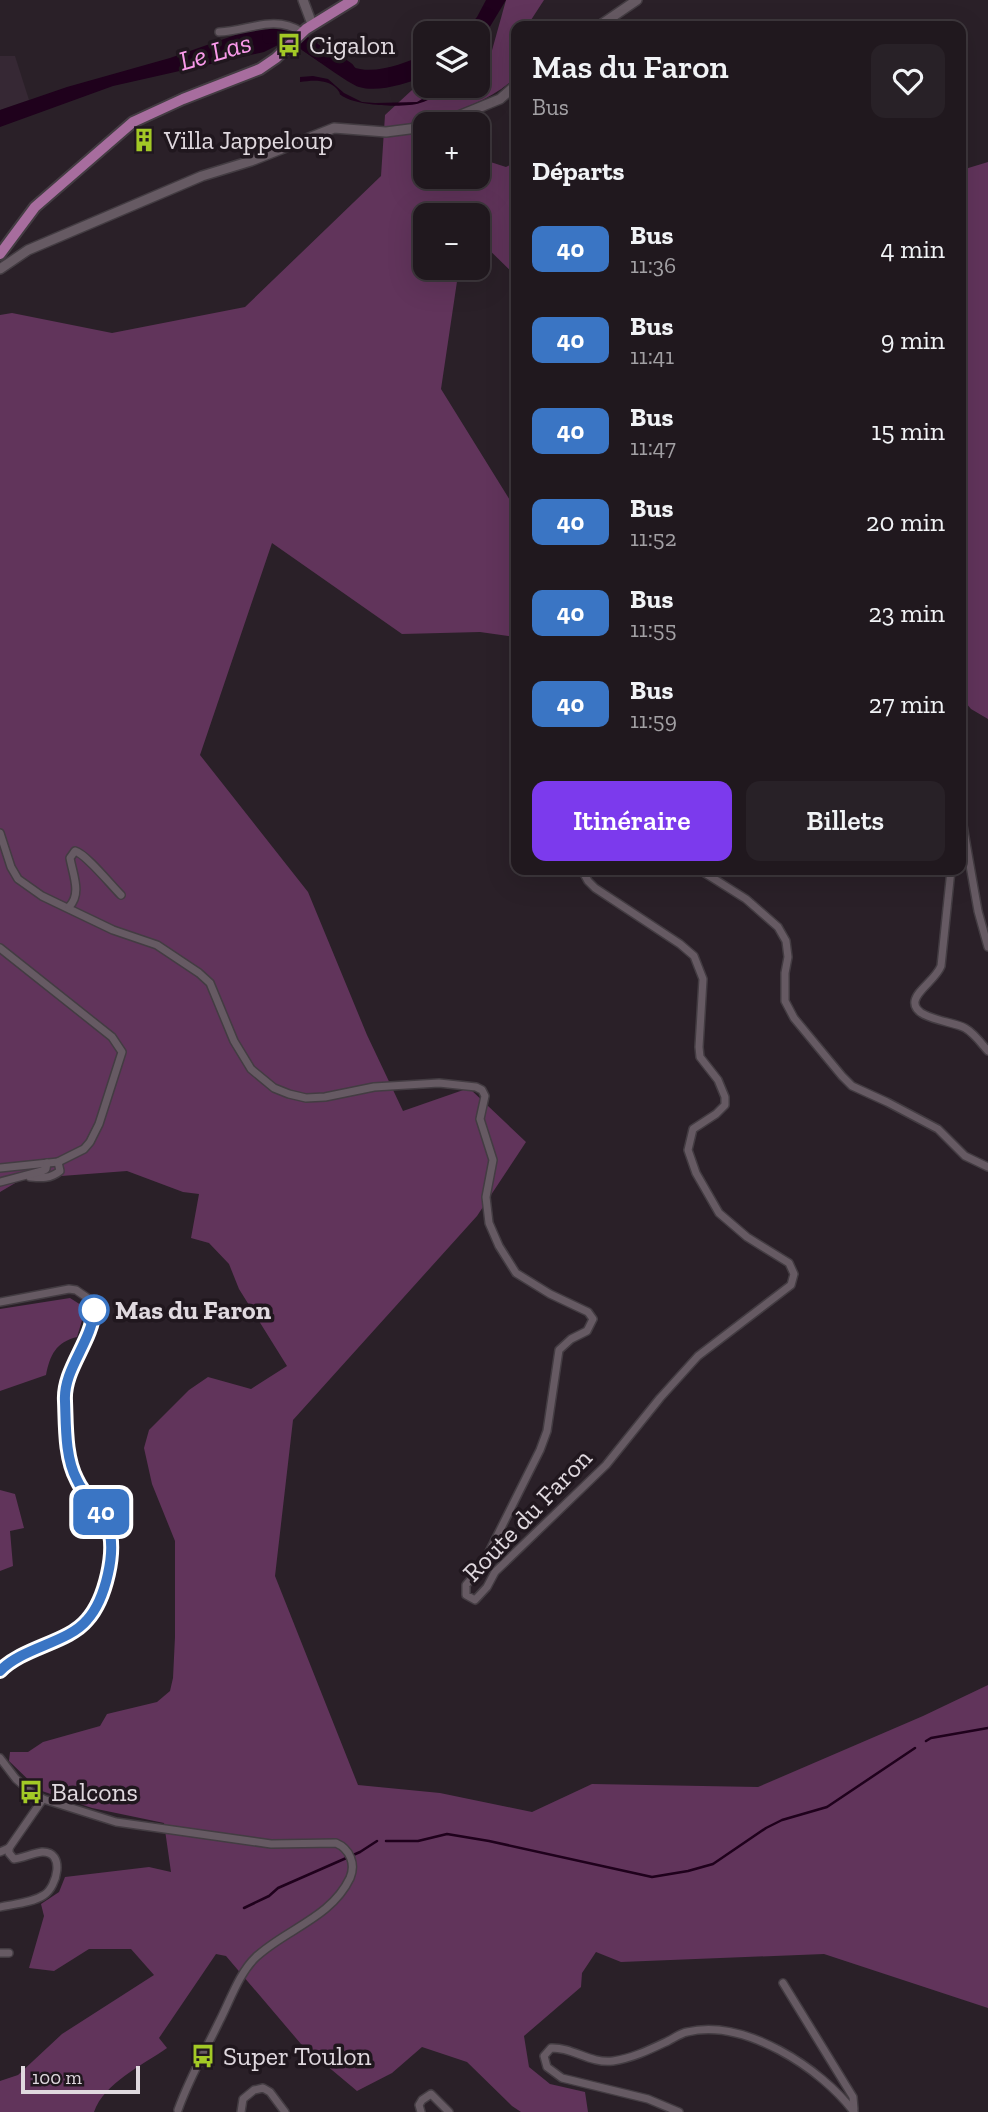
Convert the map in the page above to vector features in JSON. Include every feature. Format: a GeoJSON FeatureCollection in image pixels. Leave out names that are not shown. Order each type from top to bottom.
{"type":"FeatureCollection","features":[{"type":"Feature","properties":{"kind":"main road"},"geometry":{"type":"LineString","coordinates":[[0,254],[36,207],[133,122],[260,69],[312,24],[353,0]]}},
{"type":"Feature","properties":{"kind":"street"},"geometry":{"type":"LineString","coordinates":[[303,0],[312,24]]}},
{"type":"Feature","properties":{"kind":"street"},"geometry":{"type":"LineString","coordinates":[[606,21],[637,0]]}},
{"type":"Feature","properties":{"kind":"street"},"geometry":{"type":"LineString","coordinates":[[219,32],[264,23],[292,27],[298,36]]}},
{"type":"Feature","properties":{"kind":"street"},"geometry":{"type":"LineString","coordinates":[[468,112],[500,99],[511,89]]}},
{"type":"Feature","properties":{"kind":"street"},"geometry":{"type":"LineString","coordinates":[[0,270],[33,248],[202,176],[251,161],[334,128],[386,132],[413,129]]}},
{"type":"Feature","properties":{"kind":"street","name":"Route du Faron"},"geometry":{"type":"LineString","coordinates":[[0,833],[11,867],[18,879],[42,895],[113,930],[157,945],[199,972],[210,983],[234,1041],[251,1069],[274,1088],[306,1098],[374,1087],[439,1083],[482,1090],[485,1096],[480,1119],[493,1160],[486,1197],[489,1223],[499,1246],[516,1273],[550,1294],[588,1312],[593,1320],[587,1331],[559,1350],[547,1431],[527,1478],[482,1566],[466,1585],[466,1595],[475,1600],[487,1587],[495,1572],[606,1465],[698,1356],[791,1285],[794,1274],[789,1263],[747,1237],[719,1213],[696,1173],[688,1150],[693,1129],[725,1105],[725,1097],[718,1080],[700,1057],[698,1032],[704,992],[703,979],[694,956],[595,888],[585,875]]}},
{"type":"Feature","properties":{"kind":"street"},"geometry":{"type":"LineString","coordinates":[[966,843],[978,911],[988,947]]}},
{"type":"Feature","properties":{"kind":"street"},"geometry":{"type":"LineString","coordinates":[[69,907],[77,890],[70,858],[75,850],[84,853],[121,895]]}},
{"type":"Feature","properties":{"kind":"street"},"geometry":{"type":"LineString","coordinates":[[708,875],[746,899],[778,927],[786,942],[788,957],[785,1001],[794,1018],[842,1076],[852,1086],[887,1101],[938,1129],[965,1156],[988,1167]]}},
{"type":"Feature","properties":{"kind":"street"},"geometry":{"type":"LineString","coordinates":[[950,875],[941,966],[937,976],[921,990],[915,1000],[916,1008],[931,1018],[965,1028],[988,1051]]}},
{"type":"Feature","properties":{"kind":"street"},"geometry":{"type":"LineString","coordinates":[[0,948],[112,1037],[122,1052],[99,1124],[90,1142],[77,1154],[58,1162],[0,1168]]}},
{"type":"Feature","properties":{"kind":"street"},"geometry":{"type":"LineString","coordinates":[[0,1182],[54,1176],[60,1171],[58,1162]]}},
{"type":"Feature","properties":{"kind":"street"},"geometry":{"type":"LineString","coordinates":[[28,1177],[46,1169],[47,1163]]}},
{"type":"Feature","properties":{"kind":"street"},"geometry":{"type":"LineString","coordinates":[[0,1302],[69,1289],[76,1290],[92,1301],[93,1317],[65,1397],[70,1464],[77,1482],[101,1512],[108,1526],[111,1558],[98,1603],[86,1623],[22,1655],[0,1671]]}},
{"type":"Feature","properties":{"kind":"street"},"geometry":{"type":"LineString","coordinates":[[0,1758],[16,1779],[43,1799],[116,1822],[271,1844],[328,1842],[340,1844],[350,1856],[353,1866],[341,1892],[311,1920],[254,1959],[237,1985],[176,2111]]}},
{"type":"Feature","properties":{"kind":"street"},"geometry":{"type":"LineString","coordinates":[[0,1852],[9,1848],[43,1799]]}},
{"type":"Feature","properties":{"kind":"street"},"geometry":{"type":"LineString","coordinates":[[0,1907],[44,1895],[53,1886],[58,1875],[56,1861],[50,1854],[43,1852],[14,1859],[9,1848]]}},
{"type":"Feature","properties":{"kind":"street"},"geometry":{"type":"LineString","coordinates":[[0,1953],[9,1953]]}},
{"type":"Feature","properties":{"kind":"street"},"geometry":{"type":"LineString","coordinates":[[783,1983],[853,2097],[854,2112]]}},
{"type":"Feature","properties":{"kind":"street"},"geometry":{"type":"LineString","coordinates":[[679,2112],[648,2099],[562,2078],[547,2067],[544,2056],[551,2048],[560,2048],[584,2058],[609,2062],[634,2057],[686,2032],[729,2032],[793,2057],[820,2076],[854,2112]]}},
{"type":"Feature","properties":{"kind":"street"},"geometry":{"type":"LineString","coordinates":[[241,2112],[243,2099],[254,2090],[262,2088],[271,2092],[285,2112]]}},
{"type":"Feature","properties":{"kind":"street"},"geometry":{"type":"LineString","coordinates":[[421,2112],[419,2105],[422,2099],[432,2094],[449,2112]]}},
{"type":"Feature","properties":{"kind":"shaded area"},"geometry":{"type":"Polygon","coordinates":[[[506,0],[544,0],[532,21],[511,21],[511,81],[490,96],[490,54],[506,0]]]}},
{"type":"Feature","properties":{"kind":"shaded area"},"geometry":{"type":"Polygon","coordinates":[[[0,56],[15,56],[29,100],[0,110],[0,56]]]}},
{"type":"Feature","properties":{"kind":"shaded area"},"geometry":{"type":"Polygon","coordinates":[[[413,89],[413,98],[487,98],[454,112],[413,112],[413,189],[490,189],[490,162],[506,167],[511,164],[511,271],[490,251],[490,203],[413,203],[413,280],[457,280],[441,389],[511,502],[511,636],[480,632],[402,634],[272,543],[200,755],[308,892],[367,1035],[403,1111],[469,1088],[526,1142],[477,1216],[293,1420],[275,1576],[358,1785],[440,1793],[532,1812],[592,1784],[758,1787],[988,1685],[988,2008],[824,1954],[621,1962],[596,1952],[582,1973],[581,1987],[524,2036],[529,2067],[550,2084],[585,2092],[588,2112],[521,2112],[467,2062],[422,2047],[392,2073],[357,2091],[301,2044],[226,1956],[216,1954],[159,2038],[167,2048],[115,2083],[94,2112],[0,2112],[0,2081],[18,2075],[62,2034],[154,1975],[131,1949],[89,1949],[54,1971],[29,1968],[44,1916],[41,1904],[59,1892],[65,1877],[149,1867],[171,1872],[164,1823],[92,1808],[39,1790],[9,1761],[10,1752],[28,1752],[43,1742],[100,1726],[107,1714],[157,1702],[170,1691],[175,1637],[175,1541],[152,1484],[144,1448],[149,1430],[189,1390],[208,1377],[251,1389],[287,1366],[239,1289],[229,1264],[209,1243],[191,1238],[199,1194],[183,1192],[127,1171],[22,1179],[0,1192],[0,315],[12,313],[112,333],[245,307],[381,176],[385,115],[413,89]]]}},
{"type":"Feature","properties":{"kind":"shaded area"},"geometry":{"type":"Polygon","coordinates":[[[988,162],[988,719],[966,703],[966,169],[988,162]]]}},
{"type":"Feature","properties":{"kind":"shaded area"},"geometry":{"type":"Polygon","coordinates":[[[70,1298],[81,1305],[83,1317],[77,1337],[64,1342],[55,1350],[46,1375],[0,1391],[0,1309],[70,1298]]]}},
{"type":"Feature","properties":{"kind":"shaded area"},"geometry":{"type":"Polygon","coordinates":[[[0,1490],[15,1494],[24,1528],[10,1531],[13,1566],[0,1571],[0,1490]]]}},
{"type":"Feature","properties":{"kind":"water"},"geometry":{"type":"Polygon","coordinates":[[[486,0],[506,0],[490,27],[490,21],[474,21],[486,0]]]}},
{"type":"Feature","properties":{"kind":"water"},"geometry":{"type":"Polygon","coordinates":[[[261,26],[291,32],[278,45],[264,52],[113,86],[0,127],[0,110],[67,87],[170,58],[261,26]]]}},
{"type":"Feature","properties":{"kind":"water"},"geometry":{"type":"Polygon","coordinates":[[[315,37],[319,40],[317,44],[343,57],[355,68],[368,70],[413,60],[413,80],[384,88],[359,87],[302,50],[315,37]]]}},
{"type":"Feature","properties":{"kind":"water"},"geometry":{"type":"Polygon","coordinates":[[[300,77],[328,79],[344,93],[362,102],[417,102],[432,98],[420,103],[404,105],[360,102],[340,95],[337,89],[325,82],[300,82],[300,77]]]}},
{"type":"Feature","properties":{"kind":"waterway","name":"Le Las"},"geometry":{"type":"LineString","coordinates":[[269,37],[294,36],[323,56]]}},
{"type":"Feature","properties":{"kind":"waterway"},"geometry":{"type":"LineString","coordinates":[[926,1741],[988,1728]]}},
{"type":"Feature","properties":{"kind":"waterway"},"geometry":{"type":"LineString","coordinates":[[386,1841],[418,1841],[447,1834],[652,1877],[688,1871],[713,1864],[782,1820],[827,1807],[915,1748]]}},
{"type":"Feature","properties":{"kind":"waterway"},"geometry":{"type":"LineString","coordinates":[[244,1908],[269,1896],[278,1888],[360,1852],[377,1841]]}},
{"type":"Feature","properties":{"kind":"bus line","name":"40"},"geometry":{"type":"LineString","coordinates":[[0,1671],[13,1660],[86,1623],[98,1603],[108,1571],[111,1558],[108,1526],[101,1512],[77,1482],[70,1464],[65,1397],[94,1310]]}},
{"type":"Feature","properties":{"kind":"place","name":"Cigalon"},"geometry":{"type":"Point","coordinates":[289,45]}},
{"type":"Feature","properties":{"kind":"place","name":"Villa Jappeloup"},"geometry":{"type":"Point","coordinates":[144,140]}},
{"type":"Feature","properties":{"kind":"place","name":"Mas du Faron"},"geometry":{"type":"Point","coordinates":[94,1310]}},
{"type":"Feature","properties":{"kind":"place","name":"Balcons"},"geometry":{"type":"Point","coordinates":[31,1792]}},
{"type":"Feature","properties":{"kind":"place","name":"Super Toulon"},"geometry":{"type":"Point","coordinates":[203,2056]}}]}
